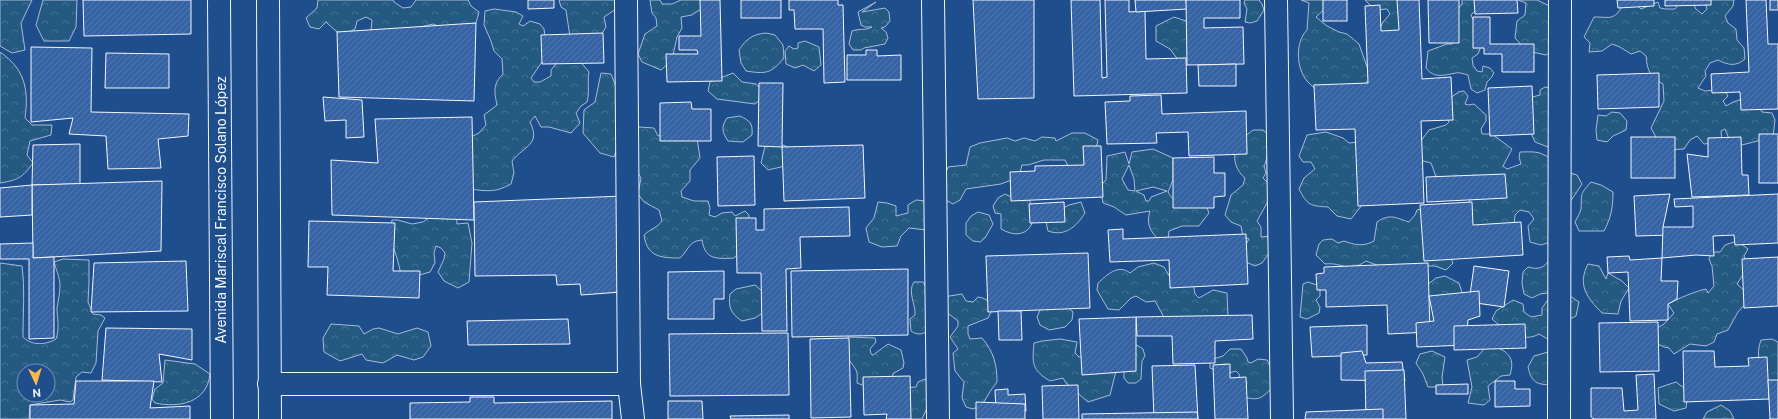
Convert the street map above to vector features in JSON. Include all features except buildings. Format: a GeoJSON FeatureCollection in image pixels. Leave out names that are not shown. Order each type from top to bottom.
{"type":"FeatureCollection","features":[{"type":"Feature","properties":{"kind":"street","name":"Avenida Mariscal Francisco Solano López"},"geometry":{"type":"LineString","coordinates":[[219,0],[222,419]]}},
{"type":"Feature","properties":{"kind":"street"},"geometry":{"type":"LineString","coordinates":[[268,0],[270,419]]}},
{"type":"Feature","properties":{"kind":"street"},"geometry":{"type":"LineString","coordinates":[[626,0],[629,384],[633,419]]}},
{"type":"Feature","properties":{"kind":"street"},"geometry":{"type":"LineString","coordinates":[[933,0],[938,419]]}},
{"type":"Feature","properties":{"kind":"street"},"geometry":{"type":"LineString","coordinates":[[1276,0],[1282,419]]}},
{"type":"Feature","properties":{"kind":"street"},"geometry":{"type":"LineString","coordinates":[[1559,419],[1560,0]]}},
{"type":"Feature","properties":{"kind":"street"},"geometry":{"type":"LineString","coordinates":[[269,384],[629,384]]}},
{"type":"Feature","properties":{"kind":"green space"},"geometry":{"type":"Polygon","coordinates":[[[0,0],[32,0],[21,23],[25,50],[12,53],[0,46],[0,0]]]}},
{"type":"Feature","properties":{"kind":"green space"},"geometry":{"type":"Polygon","coordinates":[[[43,0],[77,0],[76,27],[69,41],[44,41],[36,25],[43,0]]]}},
{"type":"Feature","properties":{"kind":"green space"},"geometry":{"type":"Polygon","coordinates":[[[318,0],[393,0],[403,8],[411,7],[416,0],[468,0],[471,6],[479,12],[476,23],[457,26],[453,32],[433,24],[421,27],[371,32],[372,20],[366,17],[357,21],[355,29],[347,33],[337,32],[326,22],[319,29],[310,27],[306,18],[317,8],[318,0]]]}},
{"type":"Feature","properties":{"kind":"green space"},"geometry":{"type":"Polygon","coordinates":[[[559,0],[620,0],[616,9],[604,17],[606,27],[598,40],[570,37],[566,10],[561,7],[559,0]]]}},
{"type":"Feature","properties":{"kind":"green space"},"geometry":{"type":"Polygon","coordinates":[[[650,0],[660,0],[662,4],[672,4],[681,0],[703,0],[704,7],[692,15],[681,17],[682,28],[677,37],[672,60],[661,70],[642,62],[638,54],[645,34],[657,26],[656,18],[652,13],[650,0]]]}},
{"type":"Feature","properties":{"kind":"green space"},"geometry":{"type":"Polygon","coordinates":[[[1245,0],[1259,0],[1262,4],[1264,10],[1257,21],[1250,23],[1245,22],[1247,9],[1244,3],[1245,0]]]}},
{"type":"Feature","properties":{"kind":"green space"},"geometry":{"type":"Polygon","coordinates":[[[1301,0],[1331,0],[1328,6],[1316,17],[1327,26],[1347,34],[1359,44],[1371,78],[1359,89],[1319,92],[1303,76],[1298,55],[1300,41],[1307,30],[1309,3],[1301,0]]]}},
{"type":"Feature","properties":{"kind":"green space"},"geometry":{"type":"Polygon","coordinates":[[[1365,0],[1403,0],[1405,29],[1376,38],[1383,22],[1390,14],[1387,9],[1375,10],[1365,0]]]}},
{"type":"Feature","properties":{"kind":"green space"},"geometry":{"type":"Polygon","coordinates":[[[1462,0],[1475,0],[1477,9],[1471,15],[1483,41],[1478,54],[1472,58],[1473,65],[1477,71],[1482,72],[1483,66],[1490,68],[1494,73],[1487,82],[1485,90],[1477,93],[1471,89],[1468,75],[1459,73],[1436,75],[1426,68],[1428,51],[1447,44],[1452,44],[1457,38],[1457,10],[1462,4],[1462,0]]]}},
{"type":"Feature","properties":{"kind":"green space"},"geometry":{"type":"Polygon","coordinates":[[[1518,0],[1537,0],[1560,11],[1559,47],[1546,55],[1527,51],[1515,38],[1517,21],[1525,15],[1526,3],[1518,0]]]}},
{"type":"Feature","properties":{"kind":"green space"},"geometry":{"type":"Polygon","coordinates":[[[1694,0],[1695,8],[1702,14],[1707,9],[1704,0],[1734,0],[1733,6],[1725,16],[1728,23],[1736,29],[1737,40],[1744,48],[1745,59],[1742,62],[1735,64],[1729,64],[1718,60],[1710,63],[1705,71],[1706,76],[1698,88],[1705,91],[1724,89],[1728,96],[1723,101],[1726,106],[1749,97],[1756,103],[1762,112],[1772,113],[1775,120],[1773,137],[1738,146],[1730,141],[1725,129],[1721,131],[1722,142],[1704,144],[1697,136],[1690,140],[1684,149],[1665,150],[1660,145],[1651,128],[1664,101],[1663,84],[1655,79],[1650,73],[1646,56],[1640,51],[1631,54],[1612,44],[1602,51],[1589,52],[1590,43],[1584,37],[1594,17],[1612,17],[1624,4],[1633,1],[1641,9],[1658,2],[1660,8],[1675,9],[1680,2],[1694,0]]]}},
{"type":"Feature","properties":{"kind":"green space"},"geometry":{"type":"Polygon","coordinates":[[[876,2],[862,12],[885,8],[889,12],[890,21],[885,27],[881,28],[886,32],[888,38],[885,44],[864,48],[861,50],[853,50],[849,44],[852,31],[872,27],[865,27],[861,25],[858,12],[876,2]]]}},
{"type":"Feature","properties":{"kind":"green space"},"geometry":{"type":"Polygon","coordinates":[[[494,9],[516,12],[523,16],[519,24],[523,26],[530,21],[540,24],[544,29],[546,44],[544,59],[531,78],[534,82],[540,82],[551,76],[551,70],[559,60],[579,60],[589,72],[587,102],[581,106],[576,113],[580,123],[571,133],[549,127],[541,127],[535,116],[530,122],[534,136],[533,140],[512,161],[514,173],[511,184],[500,189],[486,191],[469,189],[465,140],[479,133],[486,125],[484,115],[497,105],[495,88],[497,81],[503,74],[502,59],[494,51],[484,25],[485,11],[494,9]]]}},
{"type":"Feature","properties":{"kind":"green space"},"geometry":{"type":"Polygon","coordinates":[[[1174,17],[1195,24],[1195,59],[1179,61],[1170,49],[1156,41],[1156,26],[1174,17]]]}},
{"type":"Feature","properties":{"kind":"green space"},"geometry":{"type":"Polygon","coordinates":[[[766,33],[775,35],[783,45],[784,58],[775,67],[767,72],[746,71],[741,63],[739,50],[750,38],[766,33]]]}},
{"type":"Feature","properties":{"kind":"green space"},"geometry":{"type":"Polygon","coordinates":[[[805,41],[819,47],[821,65],[814,71],[803,65],[795,68],[786,64],[785,51],[789,46],[794,49],[798,48],[798,43],[805,41]]]}},
{"type":"Feature","properties":{"kind":"green space"},"geometry":{"type":"Polygon","coordinates":[[[0,52],[15,66],[20,73],[26,98],[25,118],[32,125],[52,125],[51,135],[30,141],[27,155],[33,163],[26,172],[19,178],[0,183],[0,52]]]}},
{"type":"Feature","properties":{"kind":"green space"},"geometry":{"type":"Polygon","coordinates":[[[601,73],[611,74],[617,89],[618,144],[614,157],[600,153],[583,133],[584,110],[595,102],[601,73]]]}},
{"type":"Feature","properties":{"kind":"green space"},"geometry":{"type":"Polygon","coordinates":[[[733,73],[742,82],[756,84],[760,88],[762,98],[755,104],[717,99],[708,91],[710,82],[733,73]]]}},
{"type":"Feature","properties":{"kind":"green space"},"geometry":{"type":"Polygon","coordinates":[[[1545,87],[1561,90],[1559,140],[1548,147],[1535,142],[1528,126],[1529,98],[1540,95],[1540,90],[1545,87]]]}},
{"type":"Feature","properties":{"kind":"green space"},"geometry":{"type":"Polygon","coordinates":[[[1464,91],[1468,96],[1465,104],[1474,104],[1486,115],[1486,121],[1481,129],[1482,134],[1492,134],[1512,149],[1503,166],[1507,169],[1521,164],[1519,157],[1520,152],[1534,152],[1547,156],[1566,171],[1577,175],[1582,184],[1570,202],[1551,242],[1541,245],[1530,242],[1528,226],[1534,219],[1529,212],[1520,210],[1515,215],[1514,226],[1510,228],[1465,225],[1464,206],[1476,195],[1438,182],[1431,163],[1419,160],[1417,146],[1429,130],[1446,125],[1449,122],[1444,109],[1454,95],[1458,92],[1464,91]]]}},
{"type":"Feature","properties":{"kind":"green space"},"geometry":{"type":"Polygon","coordinates":[[[1612,112],[1620,113],[1627,121],[1626,130],[1613,136],[1607,142],[1597,140],[1596,130],[1598,115],[1606,116],[1612,112]]]}},
{"type":"Feature","properties":{"kind":"green space"},"geometry":{"type":"Polygon","coordinates":[[[740,116],[750,123],[752,135],[743,142],[728,141],[723,130],[725,121],[727,118],[740,116]]]}},
{"type":"Feature","properties":{"kind":"green space"},"geometry":{"type":"Polygon","coordinates":[[[639,127],[654,128],[658,136],[667,134],[697,138],[700,158],[690,170],[690,181],[681,191],[682,197],[694,201],[708,201],[710,208],[709,215],[715,217],[722,213],[732,212],[735,216],[745,211],[749,215],[744,244],[734,258],[717,258],[709,255],[702,240],[691,244],[680,258],[661,257],[656,255],[648,248],[644,235],[662,221],[659,210],[644,202],[638,194],[641,178],[635,167],[637,131],[639,127]]]}},
{"type":"Feature","properties":{"kind":"green space"},"geometry":{"type":"Polygon","coordinates":[[[1253,130],[1263,130],[1271,137],[1264,166],[1266,173],[1263,178],[1270,185],[1272,194],[1257,221],[1261,227],[1261,237],[1270,236],[1272,249],[1262,263],[1255,266],[1246,262],[1242,251],[1249,239],[1243,237],[1241,226],[1231,222],[1225,215],[1231,195],[1243,185],[1245,178],[1236,165],[1236,149],[1241,141],[1253,130]]]}},
{"type":"Feature","properties":{"kind":"green space"},"geometry":{"type":"Polygon","coordinates":[[[1326,132],[1343,138],[1349,143],[1358,142],[1369,196],[1351,219],[1337,216],[1328,207],[1310,204],[1304,198],[1299,189],[1304,178],[1315,169],[1311,162],[1303,162],[1299,156],[1307,135],[1326,132]]]}},
{"type":"Feature","properties":{"kind":"green space"},"geometry":{"type":"Polygon","coordinates":[[[1072,133],[1085,133],[1098,140],[1092,165],[1071,172],[1065,160],[1044,160],[1028,165],[1022,165],[1019,177],[1001,184],[966,189],[960,200],[953,204],[942,198],[941,185],[948,167],[966,165],[970,147],[980,143],[1007,138],[1015,141],[1024,138],[1035,141],[1042,137],[1055,138],[1056,141],[1072,133]]]}},
{"type":"Feature","properties":{"kind":"green space"},"geometry":{"type":"Polygon","coordinates":[[[766,142],[775,142],[788,147],[785,166],[768,170],[761,163],[766,142]]]}},
{"type":"Feature","properties":{"kind":"green space"},"geometry":{"type":"Polygon","coordinates":[[[1153,149],[1173,158],[1173,180],[1168,192],[1179,203],[1205,203],[1209,213],[1199,226],[1182,226],[1169,231],[1168,239],[1159,240],[1153,234],[1149,224],[1148,220],[1150,211],[1126,215],[1114,207],[1103,203],[1100,186],[1106,180],[1107,156],[1125,152],[1129,164],[1132,152],[1153,149]],[[1129,165],[1122,179],[1128,190],[1135,191],[1134,179],[1129,165]],[[1153,187],[1136,191],[1144,195],[1146,201],[1149,201],[1151,197],[1167,191],[1153,187]]]}},
{"type":"Feature","properties":{"kind":"green space"},"geometry":{"type":"Polygon","coordinates":[[[1591,182],[1601,185],[1613,192],[1611,212],[1604,231],[1579,231],[1575,222],[1581,209],[1581,197],[1583,192],[1591,182]]]}},
{"type":"Feature","properties":{"kind":"green space"},"geometry":{"type":"Polygon","coordinates":[[[1005,194],[1009,196],[1028,198],[1032,207],[1033,215],[1030,228],[1025,232],[1018,234],[1010,233],[1001,229],[1001,214],[995,213],[993,206],[998,198],[1005,194]]]}},
{"type":"Feature","properties":{"kind":"green space"},"geometry":{"type":"Polygon","coordinates":[[[916,200],[926,201],[926,230],[909,228],[901,236],[897,246],[882,247],[869,242],[866,228],[874,218],[878,202],[896,206],[896,216],[908,213],[908,205],[916,200]]]}},
{"type":"Feature","properties":{"kind":"green space"},"geometry":{"type":"Polygon","coordinates":[[[1081,202],[1085,213],[1078,223],[1070,230],[1065,232],[1054,233],[1048,231],[1045,217],[1069,205],[1081,202]]]}},
{"type":"Feature","properties":{"kind":"green space"},"geometry":{"type":"Polygon","coordinates":[[[456,206],[457,224],[468,223],[472,243],[469,282],[458,288],[444,281],[438,272],[445,253],[441,248],[436,246],[434,253],[435,263],[430,272],[413,277],[401,274],[390,237],[392,220],[412,224],[423,222],[431,216],[456,206]]]}},
{"type":"Feature","properties":{"kind":"green space"},"geometry":{"type":"Polygon","coordinates":[[[1428,207],[1453,263],[1446,270],[1435,266],[1411,266],[1387,269],[1366,261],[1360,265],[1350,267],[1325,264],[1316,255],[1319,244],[1323,240],[1332,239],[1338,243],[1344,241],[1363,245],[1374,241],[1377,222],[1382,219],[1393,217],[1409,222],[1417,210],[1428,207]]]}},
{"type":"Feature","properties":{"kind":"green space"},"geometry":{"type":"Polygon","coordinates":[[[978,212],[989,215],[993,224],[985,238],[980,242],[973,241],[966,235],[966,223],[971,216],[978,212]]]}},
{"type":"Feature","properties":{"kind":"green space"},"geometry":{"type":"Polygon","coordinates":[[[1737,241],[1748,249],[1744,256],[1748,267],[1737,284],[1748,294],[1748,301],[1738,312],[1728,330],[1717,334],[1714,342],[1706,346],[1690,344],[1674,354],[1669,348],[1652,341],[1652,331],[1664,324],[1674,313],[1668,304],[1702,290],[1706,289],[1708,293],[1714,286],[1712,266],[1709,259],[1712,252],[1720,252],[1725,245],[1737,241]]]}},
{"type":"Feature","properties":{"kind":"green space"},"geometry":{"type":"Polygon","coordinates":[[[63,259],[89,260],[88,302],[93,314],[101,315],[105,318],[98,331],[96,363],[91,373],[82,372],[76,377],[73,400],[70,402],[56,401],[56,363],[16,363],[16,403],[42,403],[30,405],[29,419],[0,419],[0,263],[22,266],[24,292],[23,337],[31,342],[39,344],[56,339],[58,327],[57,308],[60,286],[59,277],[54,262],[63,259]]]}},
{"type":"Feature","properties":{"kind":"green space"},"geometry":{"type":"Polygon","coordinates":[[[1550,259],[1555,292],[1540,294],[1532,298],[1524,294],[1522,283],[1523,272],[1528,267],[1541,268],[1550,259]]]}},
{"type":"Feature","properties":{"kind":"green space"},"geometry":{"type":"Polygon","coordinates":[[[1154,263],[1164,267],[1173,282],[1193,283],[1195,294],[1199,298],[1213,290],[1227,293],[1228,317],[1165,319],[1155,301],[1146,302],[1136,296],[1131,298],[1119,310],[1108,309],[1097,290],[1098,283],[1113,271],[1126,270],[1130,273],[1138,267],[1154,263]]]}},
{"type":"Feature","properties":{"kind":"green space"},"geometry":{"type":"Polygon","coordinates":[[[1588,264],[1599,266],[1606,279],[1608,273],[1622,281],[1629,288],[1621,301],[1618,314],[1602,313],[1585,291],[1583,278],[1588,264]]]}},
{"type":"Feature","properties":{"kind":"green space"},"geometry":{"type":"Polygon","coordinates":[[[1445,276],[1459,283],[1463,295],[1434,343],[1422,296],[1423,288],[1436,278],[1445,276]]]}},
{"type":"Feature","properties":{"kind":"green space"},"geometry":{"type":"Polygon","coordinates":[[[914,282],[923,282],[926,287],[925,292],[930,299],[930,330],[920,334],[916,334],[911,331],[910,319],[915,315],[911,290],[914,282]]]}},
{"type":"Feature","properties":{"kind":"green space"},"geometry":{"type":"Polygon","coordinates":[[[1308,282],[1320,286],[1320,296],[1316,300],[1320,307],[1319,313],[1307,319],[1300,317],[1303,284],[1308,282]]]}},
{"type":"Feature","properties":{"kind":"green space"},"geometry":{"type":"Polygon","coordinates":[[[755,285],[768,296],[764,312],[755,318],[742,321],[735,316],[731,310],[729,303],[730,294],[736,289],[755,285]]]}},
{"type":"Feature","properties":{"kind":"green space"},"geometry":{"type":"Polygon","coordinates":[[[1564,292],[1579,302],[1576,316],[1570,319],[1566,334],[1551,341],[1539,334],[1533,337],[1526,337],[1514,334],[1492,319],[1496,311],[1513,300],[1523,304],[1524,312],[1531,317],[1542,315],[1542,308],[1547,301],[1564,292]]]}},
{"type":"Feature","properties":{"kind":"green space"},"geometry":{"type":"Polygon","coordinates":[[[962,294],[966,301],[973,302],[978,297],[985,299],[993,308],[988,318],[968,326],[968,334],[970,339],[982,338],[989,348],[994,359],[997,376],[997,382],[982,405],[973,409],[966,407],[962,398],[964,382],[955,371],[953,353],[958,349],[950,337],[958,326],[958,321],[942,309],[943,297],[962,294]]]}},
{"type":"Feature","properties":{"kind":"green space"},"geometry":{"type":"Polygon","coordinates":[[[1065,305],[1073,312],[1072,320],[1065,327],[1049,330],[1040,325],[1037,317],[1041,308],[1065,305]]]}},
{"type":"Feature","properties":{"kind":"green space"},"geometry":{"type":"Polygon","coordinates":[[[331,324],[359,326],[364,334],[373,329],[379,328],[398,334],[417,328],[428,332],[431,346],[423,357],[414,360],[397,355],[383,363],[366,360],[362,354],[340,361],[324,352],[323,338],[331,324]]]}},
{"type":"Feature","properties":{"kind":"green space"},"geometry":{"type":"Polygon","coordinates":[[[848,337],[875,338],[876,342],[870,349],[871,354],[873,355],[888,344],[901,350],[904,363],[903,368],[894,373],[890,380],[867,387],[857,383],[857,371],[845,353],[848,337]]]}},
{"type":"Feature","properties":{"kind":"green space"},"geometry":{"type":"Polygon","coordinates":[[[1060,339],[1077,342],[1075,353],[1079,357],[1092,354],[1116,371],[1110,395],[1088,402],[1066,383],[1063,378],[1050,381],[1036,370],[1033,361],[1034,343],[1060,339]]]}},
{"type":"Feature","properties":{"kind":"green space"},"geometry":{"type":"Polygon","coordinates":[[[1772,339],[1778,342],[1778,390],[1765,385],[1760,368],[1759,346],[1761,340],[1772,339]]]}},
{"type":"Feature","properties":{"kind":"green space"},"geometry":{"type":"Polygon","coordinates":[[[1135,344],[1143,349],[1145,356],[1142,361],[1141,379],[1136,383],[1128,383],[1124,378],[1124,372],[1135,344]]]}},
{"type":"Feature","properties":{"kind":"green space"},"geometry":{"type":"Polygon","coordinates":[[[1495,346],[1504,351],[1510,357],[1512,364],[1510,375],[1501,376],[1488,386],[1490,400],[1484,405],[1468,403],[1472,387],[1467,360],[1477,357],[1485,348],[1495,346]]]}},
{"type":"Feature","properties":{"kind":"green space"},"geometry":{"type":"Polygon","coordinates":[[[1230,349],[1241,349],[1248,362],[1251,363],[1258,359],[1267,360],[1274,373],[1273,387],[1265,395],[1255,399],[1241,396],[1239,374],[1236,371],[1225,374],[1210,368],[1210,360],[1223,356],[1230,349]]]}},
{"type":"Feature","properties":{"kind":"green space"},"geometry":{"type":"Polygon","coordinates":[[[1432,351],[1445,357],[1442,377],[1443,387],[1428,387],[1423,374],[1416,363],[1420,354],[1432,351]]]}},
{"type":"Feature","properties":{"kind":"green space"},"geometry":{"type":"Polygon","coordinates":[[[1548,352],[1560,384],[1548,385],[1539,383],[1532,378],[1530,374],[1528,367],[1534,356],[1548,352]]]}},
{"type":"Feature","properties":{"kind":"green space"},"geometry":{"type":"Polygon","coordinates":[[[165,360],[195,364],[210,374],[208,384],[204,391],[198,397],[182,404],[173,405],[155,403],[152,399],[155,389],[163,383],[165,360]]]}},
{"type":"Feature","properties":{"kind":"green space"},"geometry":{"type":"Polygon","coordinates":[[[925,379],[937,386],[922,419],[911,419],[902,413],[903,388],[916,387],[918,382],[925,379]]]}},
{"type":"Feature","properties":{"kind":"green space"},"geometry":{"type":"Polygon","coordinates":[[[1676,382],[1688,391],[1686,408],[1674,411],[1659,404],[1658,388],[1676,382]]]}},
{"type":"Feature","properties":{"kind":"green space"},"geometry":{"type":"Polygon","coordinates":[[[1721,405],[1730,411],[1734,419],[1703,419],[1707,412],[1721,405]]]}}]}
